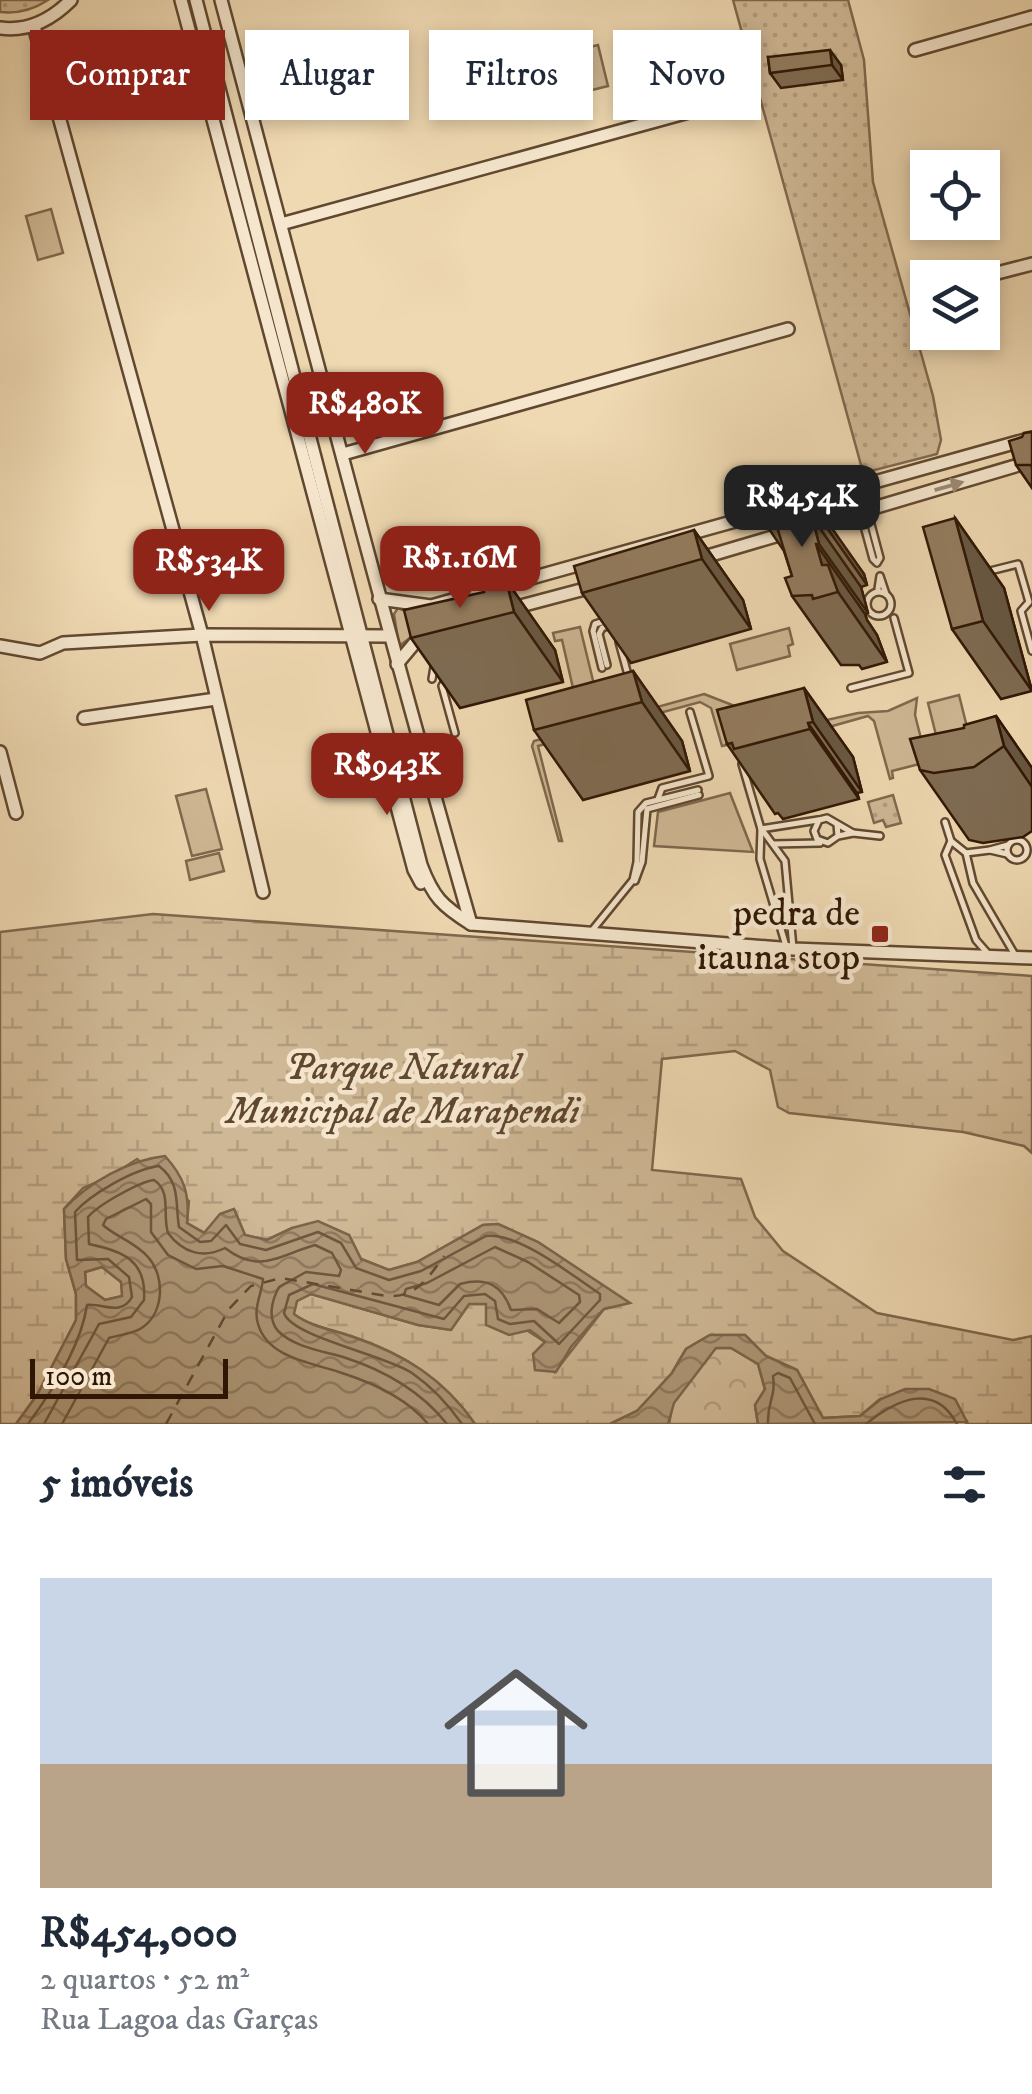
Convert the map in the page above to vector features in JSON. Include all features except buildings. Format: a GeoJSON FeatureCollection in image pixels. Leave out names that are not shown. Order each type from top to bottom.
{"type":"FeatureCollection","features":[{"type":"Feature","properties":{"kind":"street"},"geometry":{"type":"LineString","coordinates":[[0,28],[34,26],[56,15],[72,0]]}},
{"type":"Feature","properties":{"kind":"street"},"geometry":{"type":"LineString","coordinates":[[181,0],[356,637],[431,892],[446,908],[471,924],[790,949],[1027,957]]}},
{"type":"Feature","properties":{"kind":"street"},"geometry":{"type":"LineString","coordinates":[[196,0],[414,870],[432,904]]}},
{"type":"Feature","properties":{"kind":"street"},"geometry":{"type":"LineString","coordinates":[[221,0],[378,599],[471,924]]}},
{"type":"Feature","properties":{"kind":"street"},"geometry":{"type":"LineString","coordinates":[[914,50],[1032,17]]}},
{"type":"Feature","properties":{"kind":"street"},"geometry":{"type":"LineString","coordinates":[[34,26],[202,635],[263,892]]}},
{"type":"Feature","properties":{"kind":"street"},"geometry":{"type":"LineString","coordinates":[[280,224],[659,120]]}},
{"type":"Feature","properties":{"kind":"street"},"geometry":{"type":"LineString","coordinates":[[1000,272],[1032,264]]}},
{"type":"Feature","properties":{"kind":"street"},"geometry":{"type":"LineString","coordinates":[[343,454],[788,329]]}},
{"type":"Feature","properties":{"kind":"street"},"geometry":{"type":"LineString","coordinates":[[378,599],[431,606],[1032,438]]}},
{"type":"Feature","properties":{"kind":"street"},"geometry":{"type":"LineString","coordinates":[[687,562],[1032,461]]}},
{"type":"Feature","properties":{"kind":"street"},"geometry":{"type":"LineString","coordinates":[[493,613],[602,584]]}},
{"type":"Feature","properties":{"kind":"street"},"geometry":{"type":"LineString","coordinates":[[396,664],[416,638],[437,627]]}},
{"type":"Feature","properties":{"kind":"street"},"geometry":{"type":"LineString","coordinates":[[0,646],[40,653],[63,643],[202,635],[389,636]]}},
{"type":"Feature","properties":{"kind":"street"},"geometry":{"type":"LineString","coordinates":[[84,718],[216,699]]}},
{"type":"Feature","properties":{"kind":"street"},"geometry":{"type":"LineString","coordinates":[[0,752],[16,813]]}},
{"type":"Feature","properties":{"kind":"lane"},"geometry":{"type":"LineString","coordinates":[[851,688],[909,672],[878,563],[873,559],[864,511]]}},
{"type":"Feature","properties":{"kind":"lane"},"geometry":{"type":"LineString","coordinates":[[971,576],[1018,564],[1030,602],[1021,611],[1032,651]]}},
{"type":"Feature","properties":{"kind":"lane"},"geometry":{"type":"LineString","coordinates":[[878,590],[880,576]]}},
{"type":"Feature","properties":{"kind":"lane"},"geometry":{"type":"LineString","coordinates":[[506,584],[512,608]]}},
{"type":"Feature","properties":{"kind":"lane"},"geometry":{"type":"LineString","coordinates":[[886,594],[878,590],[870,592],[867,598],[872,616],[890,614]]}},
{"type":"Feature","properties":{"kind":"lane"},"geometry":{"type":"LineString","coordinates":[[604,666],[593,631],[595,624],[613,621]]}},
{"type":"Feature","properties":{"kind":"lane"},"geometry":{"type":"LineString","coordinates":[[618,641],[628,675]]}},
{"type":"Feature","properties":{"kind":"lane"},"geometry":{"type":"LineString","coordinates":[[435,662],[435,679],[447,667],[442,686],[455,733]]}},
{"type":"Feature","properties":{"kind":"lane"},"geometry":{"type":"LineString","coordinates":[[657,803],[662,788],[710,776],[690,712]]}},
{"type":"Feature","properties":{"kind":"lane"},"geometry":{"type":"LineString","coordinates":[[737,749],[761,829],[760,859],[790,949]]}},
{"type":"Feature","properties":{"kind":"lane"},"geometry":{"type":"LineString","coordinates":[[591,934],[632,880],[637,862],[638,812],[646,803],[699,793]]}},
{"type":"Feature","properties":{"kind":"lane"},"geometry":{"type":"LineString","coordinates":[[761,829],[827,818],[853,833]]}},
{"type":"Feature","properties":{"kind":"lane"},"geometry":{"type":"LineString","coordinates":[[819,820],[814,835],[824,843]]}},
{"type":"Feature","properties":{"kind":"lane"},"geometry":{"type":"LineString","coordinates":[[945,822],[951,842],[966,853],[974,884],[1027,957]]}},
{"type":"Feature","properties":{"kind":"lane"},"geometry":{"type":"LineString","coordinates":[[837,824],[838,836]]}},
{"type":"Feature","properties":{"kind":"lane"},"geometry":{"type":"LineString","coordinates":[[761,829],[784,861],[790,949]]}},
{"type":"Feature","properties":{"kind":"lane"},"geometry":{"type":"LineString","coordinates":[[774,844],[832,842],[838,836],[853,833],[880,836]]}},
{"type":"Feature","properties":{"kind":"lane"},"geometry":{"type":"LineString","coordinates":[[966,853],[1014,841],[1032,842]]}},
{"type":"Feature","properties":{"kind":"lane"},"geometry":{"type":"LineString","coordinates":[[951,842],[946,855],[957,889],[976,940],[992,957]]}},
{"type":"Feature","properties":{"kind":"lane"},"geometry":{"type":"LineString","coordinates":[[1023,842],[1026,850]]}},
{"type":"Feature","properties":{"kind":"lane"},"geometry":{"type":"LineString","coordinates":[[990,850],[1018,860],[1032,842]]}},
{"type":"Feature","properties":{"kind":"lane"},"geometry":{"type":"LineString","coordinates":[[1008,845],[1008,854]]}},
{"type":"Feature","properties":{"kind":"lane"},"geometry":{"type":"LineString","coordinates":[[957,889],[974,884]]}},
{"type":"Feature","properties":{"kind":"green space"},"geometry":{"type":"Polygon","coordinates":[[[0,0],[48,0],[25,10],[0,12],[0,0]]]}},
{"type":"Feature","properties":{"kind":"green space"},"geometry":{"type":"Polygon","coordinates":[[[733,0],[848,0],[864,60],[873,182],[910,314],[910,350],[920,350],[933,396],[941,440],[937,454],[871,471],[861,465],[761,102],[761,30],[741,30],[733,0]]]}},
{"type":"Feature","properties":{"kind":"green space"},"geometry":{"type":"Polygon","coordinates":[[[598,45],[608,86],[593,90],[593,46],[598,45]]]}},
{"type":"Feature","properties":{"kind":"green space"},"geometry":{"type":"Polygon","coordinates":[[[51,209],[63,253],[38,260],[26,216],[51,209]]]}},
{"type":"Feature","properties":{"kind":"green space"},"geometry":{"type":"Polygon","coordinates":[[[398,608],[413,614],[414,635],[399,646],[394,614],[398,608]]]}},
{"type":"Feature","properties":{"kind":"green space"},"geometry":{"type":"Polygon","coordinates":[[[580,627],[597,697],[573,688],[562,640],[555,641],[553,633],[580,627]]]}},
{"type":"Feature","properties":{"kind":"green space"},"geometry":{"type":"Polygon","coordinates":[[[789,628],[793,644],[788,646],[790,656],[737,670],[730,644],[789,628]]]}},
{"type":"Feature","properties":{"kind":"green space"},"geometry":{"type":"Polygon","coordinates":[[[704,694],[791,728],[858,713],[888,711],[917,698],[915,715],[927,762],[892,771],[890,779],[874,721],[868,716],[790,738],[757,738],[722,746],[711,708],[700,702],[538,746],[559,841],[532,746],[534,741],[704,694]]]}},
{"type":"Feature","properties":{"kind":"green space"},"geometry":{"type":"Polygon","coordinates":[[[959,695],[972,747],[941,755],[928,703],[959,695]]]}},
{"type":"Feature","properties":{"kind":"green space"},"geometry":{"type":"Polygon","coordinates":[[[206,789],[222,849],[192,856],[176,796],[206,789]]]}},
{"type":"Feature","properties":{"kind":"green space"},"geometry":{"type":"Polygon","coordinates":[[[730,793],[753,852],[654,846],[658,812],[730,793]]]}},
{"type":"Feature","properties":{"kind":"green space"},"geometry":{"type":"Polygon","coordinates":[[[893,795],[901,823],[886,827],[883,820],[874,823],[868,802],[893,795]]]}},
{"type":"Feature","properties":{"kind":"green space"},"geometry":{"type":"Polygon","coordinates":[[[219,853],[224,871],[190,880],[186,861],[219,853]]]}},
{"type":"Feature","properties":{"kind":"green space","name":"Parque Natural Municipal de Marapendi"},"geometry":{"type":"Polygon","coordinates":[[[153,914],[1032,976],[1032,1153],[1024,1146],[963,1132],[789,1113],[778,1107],[770,1070],[735,1051],[662,1059],[652,1170],[741,1179],[755,1217],[783,1251],[877,1313],[1013,1340],[1032,1336],[1032,1424],[966,1424],[929,1389],[880,1399],[860,1416],[823,1418],[797,1370],[766,1356],[745,1335],[710,1335],[686,1349],[672,1373],[637,1411],[610,1424],[475,1424],[449,1393],[420,1370],[370,1343],[300,1318],[293,1314],[297,1301],[311,1294],[418,1325],[451,1330],[469,1304],[486,1304],[545,1342],[555,1372],[604,1309],[629,1303],[538,1242],[498,1224],[483,1225],[417,1262],[389,1270],[361,1259],[349,1235],[292,1228],[267,1240],[245,1235],[234,1209],[220,1214],[205,1233],[187,1223],[189,1201],[137,1159],[83,1188],[64,1209],[66,1259],[76,1294],[76,1320],[37,1395],[16,1424],[0,1424],[0,932],[153,914]]]}},
{"type":"Feature","properties":{"kind":"green space"},"geometry":{"type":"Polygon","coordinates":[[[102,1267],[121,1282],[123,1296],[105,1300],[86,1286],[85,1272],[102,1267]]]}},
{"type":"Feature","properties":{"kind":"green space"},"geometry":{"type":"Polygon","coordinates":[[[715,1348],[731,1348],[758,1364],[765,1390],[755,1405],[758,1424],[669,1424],[673,1403],[715,1348]]]}},
{"type":"Feature","properties":{"kind":"water"},"geometry":{"type":"Polygon","coordinates":[[[165,1156],[184,1186],[187,1223],[204,1233],[220,1214],[234,1209],[245,1235],[267,1240],[318,1221],[349,1235],[361,1259],[389,1270],[417,1262],[483,1225],[498,1224],[538,1242],[630,1303],[604,1309],[571,1347],[556,1372],[535,1370],[533,1354],[545,1342],[530,1330],[509,1335],[486,1325],[486,1304],[469,1304],[451,1330],[418,1325],[311,1294],[297,1301],[294,1314],[301,1318],[372,1344],[422,1370],[450,1394],[475,1424],[16,1424],[37,1395],[76,1320],[76,1294],[66,1259],[64,1209],[110,1174],[165,1156]],[[102,1267],[85,1272],[86,1286],[105,1300],[122,1296],[121,1282],[102,1267]]]}},
{"type":"Feature","properties":{"kind":"water"},"geometry":{"type":"Polygon","coordinates":[[[710,1335],[745,1335],[766,1356],[797,1370],[823,1418],[860,1416],[881,1399],[905,1389],[929,1389],[955,1399],[967,1422],[758,1424],[755,1405],[765,1389],[758,1364],[731,1348],[716,1348],[674,1403],[668,1424],[610,1424],[637,1411],[672,1373],[686,1349],[710,1335]]]}},
{"type":"Feature","properties":{"kind":"ferry route"},"geometry":{"type":"LineString","coordinates":[[166,1424],[229,1309],[251,1286],[281,1278],[397,1296],[420,1285],[444,1256]]}},
{"type":"Feature","properties":{"kind":"place","name":"pedra de itauna stop"},"geometry":{"type":"Point","coordinates":[880,934]}}]}
